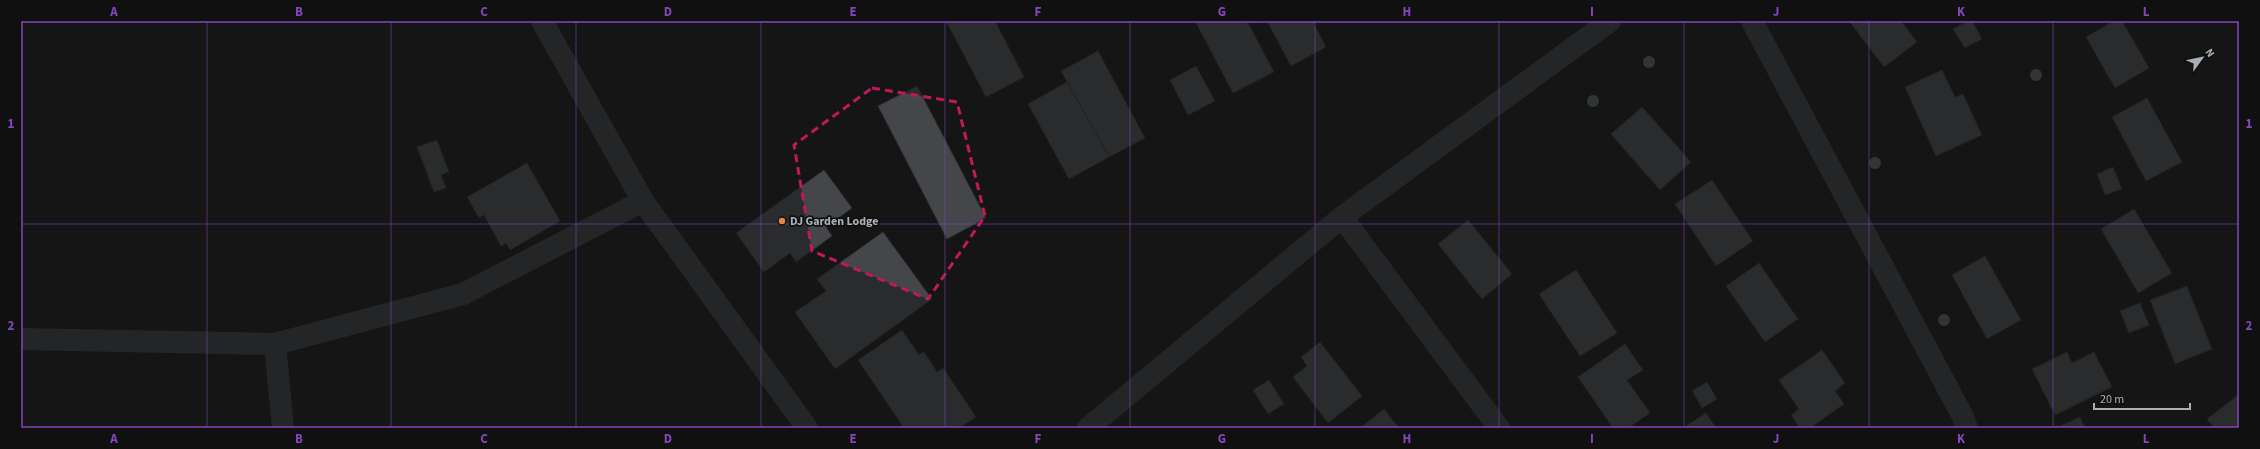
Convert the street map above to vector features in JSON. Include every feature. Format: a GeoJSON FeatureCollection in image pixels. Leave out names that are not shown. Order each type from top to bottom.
{"type":"FeatureCollection","features":[{"type":"Feature","properties":{"kind":"street"},"geometry":{"type":"LineString","coordinates":[[542,21],[643,201],[807,428]]}},
{"type":"Feature","properties":{"kind":"street"},"geometry":{"type":"LineString","coordinates":[[1088,428],[1342,217],[1610,21]]}},
{"type":"Feature","properties":{"kind":"street"},"geometry":{"type":"LineString","coordinates":[[1752,21],[1962,415],[1967,428]]}},
{"type":"Feature","properties":{"kind":"street"},"geometry":{"type":"LineString","coordinates":[[21,339],[275,344],[463,294],[643,201]]}},
{"type":"Feature","properties":{"kind":"street"},"geometry":{"type":"LineString","coordinates":[[1342,217],[1499,428]]}},
{"type":"Feature","properties":{"kind":"street"},"geometry":{"type":"LineString","coordinates":[[275,344],[283,428]]}},
{"type":"Feature","properties":{"kind":"highlighted area"},"geometry":{"type":"Polygon","coordinates":[[[872,88],[957,102],[985,216],[928,299],[812,251],[794,145],[872,88]]]}},
{"type":"Feature","properties":{"kind":"building"},"geometry":{"type":"Polygon","coordinates":[[[946,21],[995,21],[1024,77],[986,97],[946,21]]]}},
{"type":"Feature","properties":{"kind":"building"},"geometry":{"type":"Polygon","coordinates":[[[1195,21],[1247,21],[1274,72],[1233,93],[1195,21]]]}},
{"type":"Feature","properties":{"kind":"building"},"geometry":{"type":"Polygon","coordinates":[[[1267,21],[1319,21],[1314,24],[1326,47],[1291,66],[1267,21]]]}},
{"type":"Feature","properties":{"kind":"building"},"geometry":{"type":"Polygon","coordinates":[[[1849,21],[1901,21],[1917,42],[1884,67],[1849,21]]]}},
{"type":"Feature","properties":{"kind":"building"},"geometry":{"type":"Polygon","coordinates":[[[1968,21],[1972,21],[1982,39],[1965,48],[1953,29],[1968,21]]]}},
{"type":"Feature","properties":{"kind":"building"},"geometry":{"type":"Polygon","coordinates":[[[2114,21],[2122,21],[2149,68],[2115,88],[2086,37],[2114,21]]]}},
{"type":"Feature","properties":{"kind":"building"},"geometry":{"type":"Polygon","coordinates":[[[1098,51],[1145,138],[1109,157],[1061,71],[1098,51]]]}},
{"type":"Feature","properties":{"kind":"building"},"geometry":{"type":"Polygon","coordinates":[[[1196,66],[1215,101],[1188,115],[1170,80],[1196,66]]]}},
{"type":"Feature","properties":{"kind":"building"},"geometry":{"type":"Polygon","coordinates":[[[1942,70],[1955,97],[1963,94],[1982,135],[1936,156],[1905,87],[1942,70]]]}},
{"type":"Feature","properties":{"kind":"building"},"geometry":{"type":"Polygon","coordinates":[[[1067,82],[1109,157],[1069,179],[1028,104],[1067,82]]]}},
{"type":"Feature","properties":{"kind":"building"},"geometry":{"type":"Polygon","coordinates":[[[917,86],[986,218],[947,239],[878,106],[917,86]]]}},
{"type":"Feature","properties":{"kind":"building"},"geometry":{"type":"Polygon","coordinates":[[[2147,98],[2182,162],[2146,181],[2112,117],[2147,98]]]}},
{"type":"Feature","properties":{"kind":"building"},"geometry":{"type":"Polygon","coordinates":[[[1642,107],[1691,162],[1660,190],[1611,134],[1642,107]]]}},
{"type":"Feature","properties":{"kind":"building"},"geometry":{"type":"Polygon","coordinates":[[[437,140],[449,172],[441,175],[446,188],[434,192],[417,147],[437,140]]]}},
{"type":"Feature","properties":{"kind":"building"},"geometry":{"type":"Polygon","coordinates":[[[527,163],[560,221],[510,250],[506,243],[501,246],[484,215],[479,218],[467,197],[527,163]]]}},
{"type":"Feature","properties":{"kind":"building"},"geometry":{"type":"Polygon","coordinates":[[[2113,167],[2122,189],[2105,195],[2097,174],[2113,167]]]}},
{"type":"Feature","properties":{"kind":"building"},"geometry":{"type":"Polygon","coordinates":[[[824,170],[852,208],[826,227],[832,236],[796,262],[790,253],[764,272],[736,233],[824,170]]]}},
{"type":"Feature","properties":{"kind":"building"},"geometry":{"type":"Polygon","coordinates":[[[1712,180],[1753,241],[1716,266],[1675,204],[1712,180]]]}},
{"type":"Feature","properties":{"kind":"building"},"geometry":{"type":"Polygon","coordinates":[[[2134,209],[2172,273],[2138,293],[2101,229],[2134,209]]]}},
{"type":"Feature","properties":{"kind":"building"},"geometry":{"type":"Polygon","coordinates":[[[1468,220],[1512,274],[1482,299],[1438,244],[1468,220]]]}},
{"type":"Feature","properties":{"kind":"building"},"geometry":{"type":"Polygon","coordinates":[[[883,232],[932,299],[835,369],[795,312],[826,291],[817,279],[883,232]]]}},
{"type":"Feature","properties":{"kind":"building"},"geometry":{"type":"Polygon","coordinates":[[[1985,256],[2021,320],[1987,339],[1952,275],[1985,256]]]}},
{"type":"Feature","properties":{"kind":"building"},"geometry":{"type":"Polygon","coordinates":[[[1759,263],[1798,319],[1765,342],[1726,286],[1759,263]]]}},
{"type":"Feature","properties":{"kind":"building"},"geometry":{"type":"Polygon","coordinates":[[[1576,270],[1617,333],[1580,356],[1539,294],[1576,270]]]}},
{"type":"Feature","properties":{"kind":"building"},"geometry":{"type":"Polygon","coordinates":[[[2187,286],[2212,349],[2175,364],[2150,300],[2187,286]]]}},
{"type":"Feature","properties":{"kind":"building"},"geometry":{"type":"Polygon","coordinates":[[[2140,303],[2149,325],[2129,333],[2120,311],[2140,303]]]}},
{"type":"Feature","properties":{"kind":"building"},"geometry":{"type":"Polygon","coordinates":[[[902,330],[919,355],[924,352],[937,372],[943,368],[976,417],[959,428],[904,428],[858,360],[902,330]]]}},
{"type":"Feature","properties":{"kind":"building"},"geometry":{"type":"Polygon","coordinates":[[[1320,342],[1362,396],[1328,423],[1293,377],[1307,366],[1301,357],[1320,342]]]}},
{"type":"Feature","properties":{"kind":"building"},"geometry":{"type":"Polygon","coordinates":[[[1625,344],[1643,370],[1627,380],[1650,413],[1628,428],[1613,428],[1578,377],[1625,344]]]}},
{"type":"Feature","properties":{"kind":"building"},"geometry":{"type":"Polygon","coordinates":[[[1822,350],[1845,383],[1835,391],[1844,404],[1810,428],[1800,428],[1791,415],[1799,409],[1779,380],[1822,350]]]}},
{"type":"Feature","properties":{"kind":"building"},"geometry":{"type":"Polygon","coordinates":[[[2067,352],[2072,363],[2094,352],[2112,387],[2055,415],[2032,369],[2067,352]]]}},
{"type":"Feature","properties":{"kind":"building"},"geometry":{"type":"Polygon","coordinates":[[[1269,380],[1284,404],[1268,414],[1253,390],[1269,380]]]}},
{"type":"Feature","properties":{"kind":"building"},"geometry":{"type":"Polygon","coordinates":[[[1707,382],[1717,399],[1702,408],[1692,391],[1707,382]]]}},
{"type":"Feature","properties":{"kind":"building"},"geometry":{"type":"Polygon","coordinates":[[[2238,395],[2239,428],[2214,428],[2207,419],[2238,395]]]}},
{"type":"Feature","properties":{"kind":"building"},"geometry":{"type":"Polygon","coordinates":[[[1384,409],[1399,428],[1360,428],[1384,409]]]}},
{"type":"Feature","properties":{"kind":"building"},"geometry":{"type":"Polygon","coordinates":[[[1706,413],[1716,428],[1683,428],[1706,413]]]}},
{"type":"Feature","properties":{"kind":"building"},"geometry":{"type":"Polygon","coordinates":[[[2080,417],[2085,428],[2056,428],[2080,417]]]}},
{"type":"Feature","properties":{"kind":"place","name":"DJ Garden Lodge"},"geometry":{"type":"Point","coordinates":[782,221]}}]}
